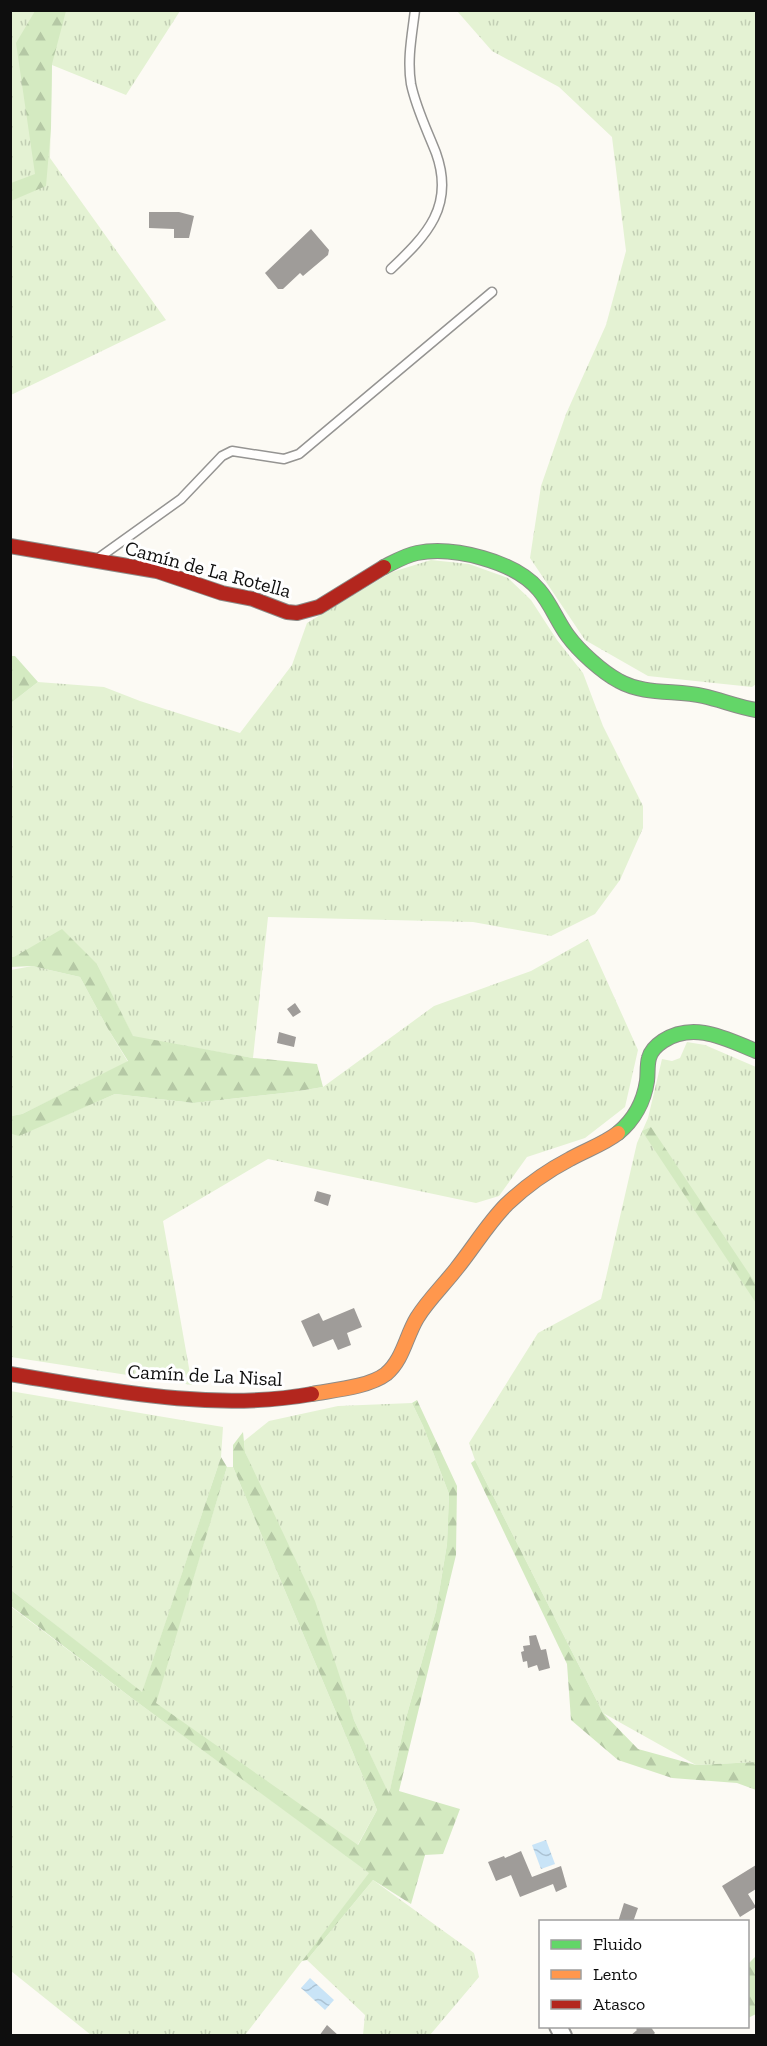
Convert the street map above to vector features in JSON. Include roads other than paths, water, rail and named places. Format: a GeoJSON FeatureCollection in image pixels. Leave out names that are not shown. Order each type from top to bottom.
{"type":"FeatureCollection","features":[{"type":"Feature","properties":{"kind":"street","name":"Camín de La Rotella"},"geometry":{"type":"LineString","coordinates":[[10,546],[157,572],[222,593],[253,599],[287,612],[297,613],[319,607],[377,570],[414,553],[446,551],[469,555],[510,568],[533,583],[569,638],[602,670],[618,681],[633,688],[702,696],[756,710]]}},
{"type":"Feature","properties":{"kind":"street","name":"Camín de La Nisal"},"geometry":{"type":"LineString","coordinates":[[10,1374],[177,1397],[261,1400],[311,1396],[382,1377],[394,1368],[415,1320],[490,1223],[514,1197],[542,1176],[570,1159],[606,1143],[623,1129],[638,1108],[646,1086],[650,1056],[659,1042],[681,1032],[698,1029],[756,1051]]}},
{"type":"Feature","properties":{"kind":"lane"},"geometry":{"type":"LineString","coordinates":[[391,269],[418,244],[434,220],[443,193],[437,157],[417,106],[411,83],[409,57],[415,10]]}},
{"type":"Feature","properties":{"kind":"lane"},"geometry":{"type":"LineString","coordinates":[[95,561],[181,499],[222,456],[232,451],[284,459],[299,454],[492,292]]}},
{"type":"Feature","properties":{"kind":"water"},"geometry":{"type":"Polygon","coordinates":[[[546,1840],[555,1864],[541,1869],[532,1845],[546,1840]]]}},
{"type":"Feature","properties":{"kind":"water"},"geometry":{"type":"Polygon","coordinates":[[[310,1978],[334,2000],[325,2010],[301,1988],[310,1978]]]}}]}
